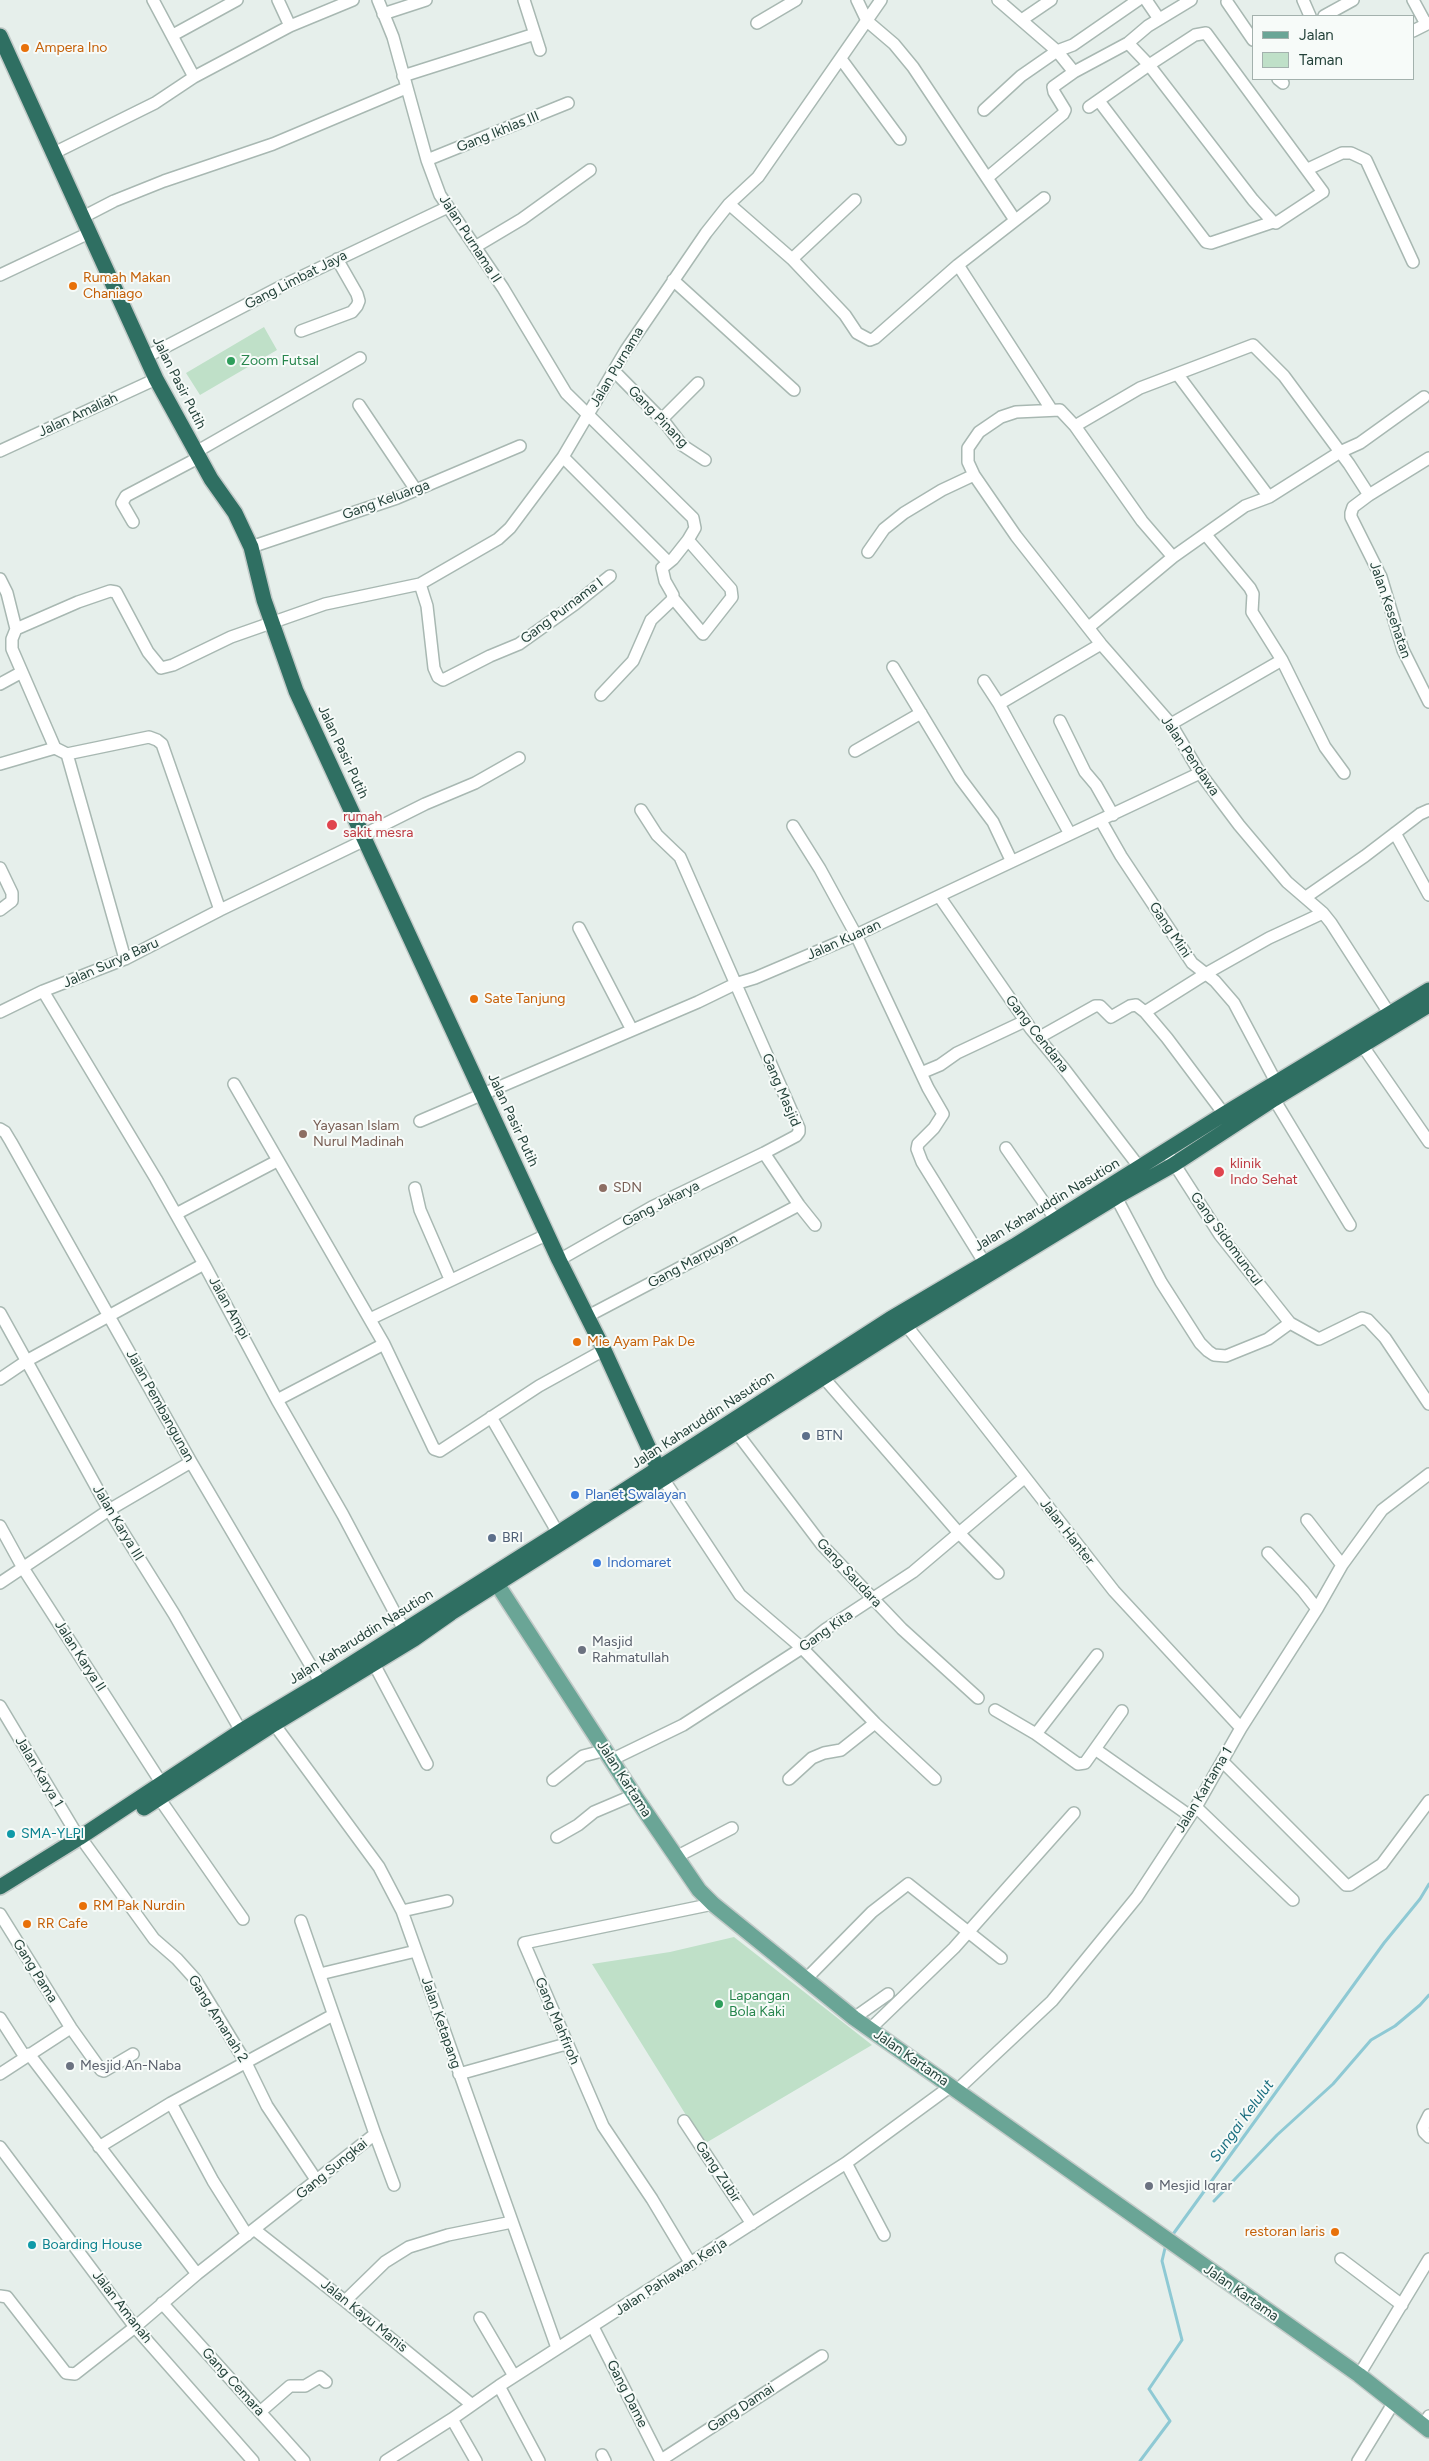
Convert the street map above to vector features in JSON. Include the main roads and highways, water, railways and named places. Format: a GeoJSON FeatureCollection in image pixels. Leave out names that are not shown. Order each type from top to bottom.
{"type":"FeatureCollection","features":[{"type":"Feature","properties":{"kind":"highway","name":"Jalan Pasir Putih"},"geometry":{"type":"LineString","coordinates":[[0,36],[156,379],[198,454],[235,513],[250,547],[272,622],[296,691],[559,1260],[588,1316],[661,1474]]}},
{"type":"Feature","properties":{"kind":"highway","name":"Jalan Kaharuddin Nasution"},"geometry":{"type":"LineString","coordinates":[[1,1888],[82,1842],[192,1772],[374,1664],[497,1584],[890,1319],[1056,1220],[1224,1114],[1429,990]]}},
{"type":"Feature","properties":{"kind":"highway","name":"Jalan Kaharuddin Nasution"},"geometry":{"type":"LineString","coordinates":[[192,1772],[241,1730],[322,1683],[558,1533],[737,1433],[906,1325],[1116,1197],[1173,1165],[1274,1099],[1429,1005]]}},
{"type":"Feature","properties":{"kind":"main road","name":"Jalan Kartama"},"geometry":{"type":"LineString","coordinates":[[497,1584],[634,1795],[699,1890],[713,1904],[854,2018],[1427,2424]]}},
{"type":"Feature","properties":{"kind":"waterway","name":"Sungai Kelulut"},"geometry":{"type":"LineString","coordinates":[[1171,2237],[1384,1943],[1420,1899],[1429,1884]]}},
{"type":"Feature","properties":{"kind":"waterway"},"geometry":{"type":"LineString","coordinates":[[1214,2201],[1277,2135],[1333,2084],[1371,2040],[1395,2026],[1429,1995]]}},
{"type":"Feature","properties":{"kind":"waterway","name":"Sungai Kelulut"},"geometry":{"type":"LineString","coordinates":[[1140,2461],[1170,2421],[1149,2389],[1182,2340],[1162,2261],[1166,2244]]}},
{"type":"Feature","properties":{"kind":"place","name":"Ampera Ino"},"geometry":{"type":"Point","coordinates":[25,48]}},
{"type":"Feature","properties":{"kind":"place","name":"Rumah Makan Chaniago"},"geometry":{"type":"Point","coordinates":[73,286]}},
{"type":"Feature","properties":{"kind":"place","name":"Zoom Futsal"},"geometry":{"type":"Point","coordinates":[231,361]}},
{"type":"Feature","properties":{"kind":"place","name":"rumah sakit mesra"},"geometry":{"type":"Point","coordinates":[332,825]}},
{"type":"Feature","properties":{"kind":"place","name":"Sate Tanjung"},"geometry":{"type":"Point","coordinates":[474,999]}},
{"type":"Feature","properties":{"kind":"place","name":"Yayasan Islam Nurul Madinah"},"geometry":{"type":"Point","coordinates":[303,1134]}},
{"type":"Feature","properties":{"kind":"place","name":"klinik Indo Sehat"},"geometry":{"type":"Point","coordinates":[1219,1172]}},
{"type":"Feature","properties":{"kind":"place","name":"SDN"},"geometry":{"type":"Point","coordinates":[603,1188]}},
{"type":"Feature","properties":{"kind":"place","name":"Mie Ayam Pak De"},"geometry":{"type":"Point","coordinates":[577,1342]}},
{"type":"Feature","properties":{"kind":"place","name":"BTN"},"geometry":{"type":"Point","coordinates":[806,1436]}},
{"type":"Feature","properties":{"kind":"place","name":"Planet Swalayan"},"geometry":{"type":"Point","coordinates":[575,1495]}},
{"type":"Feature","properties":{"kind":"place","name":"BRI"},"geometry":{"type":"Point","coordinates":[492,1538]}},
{"type":"Feature","properties":{"kind":"place","name":"Indomaret"},"geometry":{"type":"Point","coordinates":[597,1563]}},
{"type":"Feature","properties":{"kind":"place","name":"Masjid Rahmatullah"},"geometry":{"type":"Point","coordinates":[582,1650]}},
{"type":"Feature","properties":{"kind":"place","name":"SMA-YLPI"},"geometry":{"type":"Point","coordinates":[11,1834]}},
{"type":"Feature","properties":{"kind":"place","name":"RM Pak Nurdin"},"geometry":{"type":"Point","coordinates":[83,1906]}},
{"type":"Feature","properties":{"kind":"place","name":"RR Cafe"},"geometry":{"type":"Point","coordinates":[27,1924]}},
{"type":"Feature","properties":{"kind":"place","name":"Lapangan Bola Kaki"},"geometry":{"type":"Point","coordinates":[719,2004]}},
{"type":"Feature","properties":{"kind":"place","name":"Mesjid An-Naba"},"geometry":{"type":"Point","coordinates":[70,2066]}},
{"type":"Feature","properties":{"kind":"place","name":"Mesjid Iqrar"},"geometry":{"type":"Point","coordinates":[1149,2186]}},
{"type":"Feature","properties":{"kind":"place","name":"restoran laris"},"geometry":{"type":"Point","coordinates":[1335,2232]}},
{"type":"Feature","properties":{"kind":"place","name":"Boarding House"},"geometry":{"type":"Point","coordinates":[32,2245]}}]}
